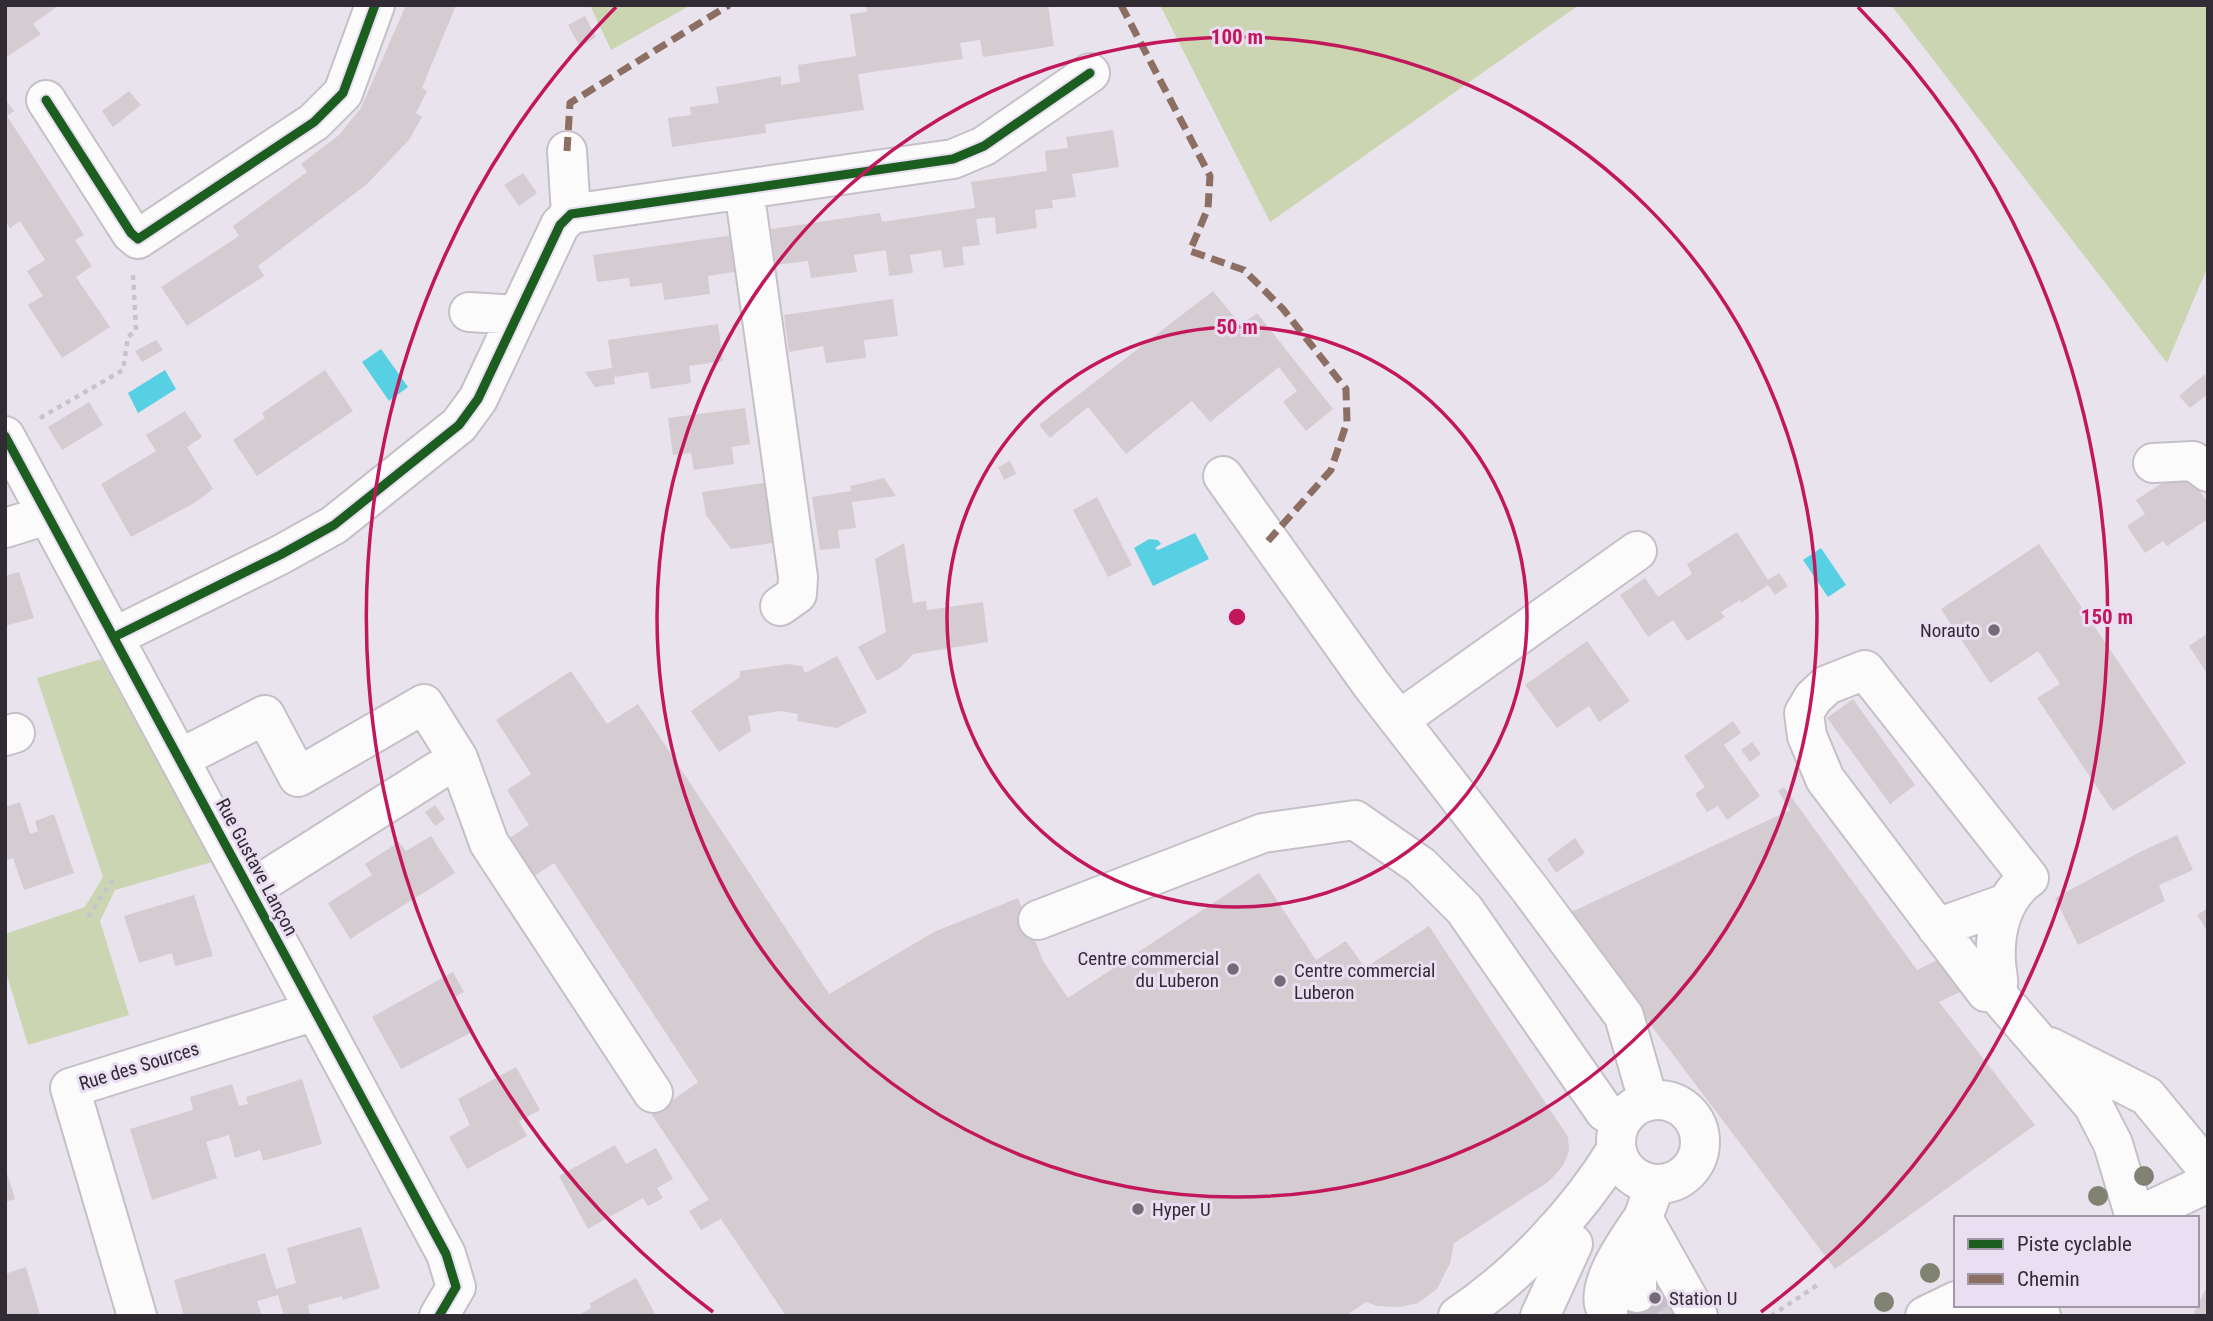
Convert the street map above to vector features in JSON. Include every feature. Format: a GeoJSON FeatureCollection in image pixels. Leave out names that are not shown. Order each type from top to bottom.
{"type":"FeatureCollection","features":[{"type":"Feature","properties":{"kind":"street"},"geometry":{"type":"LineString","coordinates":[[46,100],[131,233],[138,239],[314,122],[343,93],[375,5]]}},
{"type":"Feature","properties":{"kind":"street"},"geometry":{"type":"LineString","coordinates":[[114,637],[280,555],[334,525],[459,425],[478,399],[560,225],[571,214],[953,159],[984,146],[1090,73]]}},
{"type":"Feature","properties":{"kind":"street"},"geometry":{"type":"LineString","coordinates":[[567,150],[571,214]]}},
{"type":"Feature","properties":{"kind":"street"},"geometry":{"type":"LineString","coordinates":[[744,189],[798,577],[797,594],[780,606]]}},
{"type":"Feature","properties":{"kind":"street"},"geometry":{"type":"LineString","coordinates":[[469,312],[517,315]]}},
{"type":"Feature","properties":{"kind":"street","name":"Rue Gustave Lançon"},"geometry":{"type":"LineString","coordinates":[[6,437],[446,1254],[456,1287],[439,1316]]}},
{"type":"Feature","properties":{"kind":"street"},"geometry":{"type":"LineString","coordinates":[[2152,463],[2193,461],[2208,472]]}},
{"type":"Feature","properties":{"kind":"street"},"geometry":{"type":"LineString","coordinates":[[1223,476],[1371,684],[1651,1050],[1628,1124],[1556,1230],[1478,1310]]}},
{"type":"Feature","properties":{"kind":"street"},"geometry":{"type":"LineString","coordinates":[[5,528],[47,515]]}},
{"type":"Feature","properties":{"kind":"street"},"geometry":{"type":"LineString","coordinates":[[1399,720],[1637,551]]}},
{"type":"Feature","properties":{"kind":"street"},"geometry":{"type":"LineString","coordinates":[[1996,993],[2000,983],[1996,962],[1997,942],[2007,903],[2029,878],[1865,670],[1827,685],[1813,698],[1804,713],[1807,736],[1825,779],[1986,992],[1996,993],[2093,1105],[2113,1144],[2134,1216]]}},
{"type":"Feature","properties":{"kind":"street"},"geometry":{"type":"LineString","coordinates":[[179,759],[265,715],[298,777],[424,704],[458,758],[489,843],[653,1093]]}},
{"type":"Feature","properties":{"kind":"street"},"geometry":{"type":"LineString","coordinates":[[250,890],[458,758]]}},
{"type":"Feature","properties":{"kind":"street"},"geometry":{"type":"LineString","coordinates":[[1038,920],[1263,833],[1355,820],[1421,866],[1464,909],[1605,1112],[1628,1124]]}},
{"type":"Feature","properties":{"kind":"street"},"geometry":{"type":"LineString","coordinates":[[1937,928],[2007,903]]}},
{"type":"Feature","properties":{"kind":"street","name":"Rue des Sources"},"geometry":{"type":"LineString","coordinates":[[136,1316],[70,1088],[315,1011]]}},
{"type":"Feature","properties":{"kind":"street"},"geometry":{"type":"LineString","coordinates":[[2041,1043],[2108,1074],[2147,1096],[2208,1170]]}},
{"type":"Feature","properties":{"kind":"street"},"geometry":{"type":"LineString","coordinates":[[1628,1124],[1676,1103],[1706,1115],[1694,1164],[1674,1181],[1639,1281]]}},
{"type":"Feature","properties":{"kind":"street"},"geometry":{"type":"LineString","coordinates":[[2113,1144],[2122,1125],[2155,1105]]}},
{"type":"Feature","properties":{"kind":"street"},"geometry":{"type":"LineString","coordinates":[[1628,1124],[1639,1281]]}},
{"type":"Feature","properties":{"kind":"street"},"geometry":{"type":"LineString","coordinates":[[2136,1216],[2208,1182]]}},
{"type":"Feature","properties":{"kind":"street"},"geometry":{"type":"LineString","coordinates":[[1539,1316],[1573,1244],[1556,1230]]}},
{"type":"Feature","properties":{"kind":"street"},"geometry":{"type":"LineString","coordinates":[[1925,1316],[1954,1302]]}},
{"type":"Feature","properties":{"kind":"street"},"geometry":{"type":"LineString","coordinates":[[1973,1316],[1989,1307]]}},
{"type":"Feature","properties":{"kind":"path"},"geometry":{"type":"LineString","coordinates":[[6,437],[123,370],[128,337],[136,330],[131,233]]}},
{"type":"Feature","properties":{"kind":"path"},"geometry":{"type":"LineString","coordinates":[[88,918],[114,878]]}},
{"type":"Feature","properties":{"kind":"path"},"geometry":{"type":"LineString","coordinates":[[1771,1316],[1819,1284]]}},
{"type":"Feature","properties":{"kind":"green space"},"geometry":{"type":"Polygon","coordinates":[[[590,5],[691,5],[611,50],[590,5]]]}},
{"type":"Feature","properties":{"kind":"green space"},"geometry":{"type":"Polygon","coordinates":[[[1160,5],[1579,5],[1270,222],[1160,5]]]}},
{"type":"Feature","properties":{"kind":"green space"},"geometry":{"type":"Polygon","coordinates":[[[1891,5],[2208,5],[2208,266],[2167,363],[1891,5]]]}},
{"type":"Feature","properties":{"kind":"green space"},"geometry":{"type":"Polygon","coordinates":[[[101,659],[212,862],[115,890],[100,921],[129,1015],[28,1045],[5,969],[5,934],[85,907],[103,877],[37,678],[101,659]]]}},
{"type":"Feature","properties":{"kind":"water"},"geometry":{"type":"Polygon","coordinates":[[[381,349],[408,387],[389,401],[362,362],[381,349]]]}},
{"type":"Feature","properties":{"kind":"water"},"geometry":{"type":"Polygon","coordinates":[[[165,370],[176,389],[138,413],[128,393],[165,370]]]}},
{"type":"Feature","properties":{"kind":"water"},"geometry":{"type":"Polygon","coordinates":[[[1195,533],[1209,559],[1153,586],[1134,548],[1149,539],[1158,540],[1161,544],[1155,548],[1158,550],[1195,533]]]}},
{"type":"Feature","properties":{"kind":"water"},"geometry":{"type":"Polygon","coordinates":[[[1821,548],[1846,585],[1828,597],[1803,560],[1821,548]]]}},
{"type":"Feature","properties":{"kind":"building"},"geometry":{"type":"Polygon","coordinates":[[[5,5],[59,5],[33,24],[41,34],[5,58],[5,5]]]}},
{"type":"Feature","properties":{"kind":"building"},"geometry":{"type":"Polygon","coordinates":[[[406,5],[456,5],[422,88],[427,91],[416,113],[422,117],[409,140],[366,185],[258,266],[264,276],[187,326],[161,287],[239,236],[233,226],[307,172],[301,164],[339,135],[361,108],[406,5]]]}},
{"type":"Feature","properties":{"kind":"building"},"geometry":{"type":"Polygon","coordinates":[[[866,5],[1048,5],[1054,46],[983,57],[980,40],[960,43],[963,59],[858,74],[864,110],[765,124],[766,133],[672,147],[668,118],[691,115],[690,107],[719,103],[716,87],[781,76],[781,85],[800,82],[798,65],[856,56],[850,14],[867,12],[866,5]]]}},
{"type":"Feature","properties":{"kind":"building"},"geometry":{"type":"Polygon","coordinates":[[[585,16],[596,37],[580,47],[568,25],[585,16]]]}},
{"type":"Feature","properties":{"kind":"building"},"geometry":{"type":"Polygon","coordinates":[[[129,91],[141,105],[113,127],[102,111],[129,91]]]}},
{"type":"Feature","properties":{"kind":"building"},"geometry":{"type":"Polygon","coordinates":[[[5,99],[14,111],[7,116],[84,235],[75,240],[92,266],[76,277],[110,327],[62,358],[28,305],[43,296],[27,271],[45,260],[20,221],[10,228],[5,220],[5,99]]]}},
{"type":"Feature","properties":{"kind":"building"},"geometry":{"type":"Polygon","coordinates":[[[1113,130],[1119,167],[1072,174],[1076,197],[1052,200],[1053,208],[1035,210],[1037,228],[996,234],[995,217],[976,219],[980,245],[962,247],[964,265],[944,268],[941,250],[910,255],[913,273],[889,276],[886,250],[854,255],[857,272],[811,278],[808,261],[776,265],[771,229],[880,213],[882,222],[975,208],[971,182],[1047,171],[1045,151],[1068,148],[1066,137],[1113,130]]]}},
{"type":"Feature","properties":{"kind":"building"},"geometry":{"type":"Polygon","coordinates":[[[523,173],[537,193],[519,206],[504,185],[523,173]]]}},
{"type":"Feature","properties":{"kind":"building"},"geometry":{"type":"Polygon","coordinates":[[[734,235],[740,271],[708,276],[710,294],[664,300],[662,283],[630,287],[629,278],[597,282],[593,255],[734,235]]]}},
{"type":"Feature","properties":{"kind":"building"},"geometry":{"type":"Polygon","coordinates":[[[1213,291],[1241,325],[1257,313],[1333,409],[1306,431],[1283,402],[1297,391],[1279,367],[1210,422],[1192,401],[1126,454],[1088,407],[1050,438],[1039,425],[1213,291]]]}},
{"type":"Feature","properties":{"kind":"building"},"geometry":{"type":"Polygon","coordinates":[[[893,299],[898,336],[864,340],[866,358],[826,363],[823,346],[789,352],[784,315],[893,299]]]}},
{"type":"Feature","properties":{"kind":"building"},"geometry":{"type":"Polygon","coordinates":[[[718,324],[723,361],[689,366],[691,383],[651,389],[648,372],[614,377],[615,384],[595,387],[585,372],[612,368],[608,340],[718,324]]]}},
{"type":"Feature","properties":{"kind":"building"},"geometry":{"type":"Polygon","coordinates":[[[156,340],[163,350],[142,362],[135,351],[156,340]]]}},
{"type":"Feature","properties":{"kind":"building"},"geometry":{"type":"Polygon","coordinates":[[[325,370],[353,411],[257,476],[233,440],[265,418],[262,413],[325,370]]]}},
{"type":"Feature","properties":{"kind":"building"},"geometry":{"type":"Polygon","coordinates":[[[2205,374],[2208,394],[2190,408],[2179,396],[2205,374]]]}},
{"type":"Feature","properties":{"kind":"building"},"geometry":{"type":"Polygon","coordinates":[[[89,402],[103,425],[62,450],[48,427],[89,402]]]}},
{"type":"Feature","properties":{"kind":"building"},"geometry":{"type":"Polygon","coordinates":[[[745,408],[750,444],[732,447],[734,464],[694,470],[691,453],[673,455],[668,418],[745,408]]]}},
{"type":"Feature","properties":{"kind":"building"},"geometry":{"type":"Polygon","coordinates":[[[185,411],[202,437],[187,447],[213,489],[196,502],[131,537],[101,484],[156,451],[146,435],[185,411]]]}},
{"type":"Feature","properties":{"kind":"building"},"geometry":{"type":"Polygon","coordinates":[[[1010,461],[1016,474],[1004,480],[998,467],[1010,461]]]}},
{"type":"Feature","properties":{"kind":"building"},"geometry":{"type":"Polygon","coordinates":[[[2184,469],[2208,503],[2208,519],[2167,546],[2163,541],[2145,553],[2127,526],[2145,514],[2136,500],[2184,469]]]}},
{"type":"Feature","properties":{"kind":"building"},"geometry":{"type":"Polygon","coordinates":[[[884,478],[896,496],[852,502],[856,528],[838,530],[840,548],[820,550],[812,497],[851,491],[850,486],[884,478]]]}},
{"type":"Feature","properties":{"kind":"building"},"geometry":{"type":"Polygon","coordinates":[[[770,482],[779,542],[731,549],[706,515],[702,492],[770,482]]]}},
{"type":"Feature","properties":{"kind":"building"},"geometry":{"type":"Polygon","coordinates":[[[1097,497],[1132,565],[1108,577],[1073,510],[1097,497]]]}},
{"type":"Feature","properties":{"kind":"building"},"geometry":{"type":"Polygon","coordinates":[[[1737,532],[1768,580],[1779,573],[1788,586],[1775,595],[1768,585],[1741,603],[1740,600],[1721,612],[1725,617],[1687,641],[1673,620],[1648,637],[1620,595],[1645,578],[1658,597],[1692,574],[1687,564],[1737,532]]]}},
{"type":"Feature","properties":{"kind":"building"},"geometry":{"type":"Polygon","coordinates":[[[904,543],[913,603],[926,601],[927,610],[983,602],[988,642],[913,654],[900,668],[877,681],[858,647],[886,632],[875,559],[904,543]]]}},
{"type":"Feature","properties":{"kind":"building"},"geometry":{"type":"Polygon","coordinates":[[[2039,544],[2186,763],[2113,811],[2037,698],[2060,684],[2038,651],[1990,683],[1941,609],[2039,544]]]}},
{"type":"Feature","properties":{"kind":"building"},"geometry":{"type":"Polygon","coordinates":[[[19,572],[34,618],[5,626],[5,576],[19,572]]]}},
{"type":"Feature","properties":{"kind":"building"},"geometry":{"type":"Polygon","coordinates":[[[2208,633],[2208,675],[2189,646],[2208,633]]]}},
{"type":"Feature","properties":{"kind":"building"},"geometry":{"type":"Polygon","coordinates":[[[1587,641],[1630,701],[1599,722],[1589,706],[1557,728],[1525,685],[1587,641]]]}},
{"type":"Feature","properties":{"kind":"building"},"geometry":{"type":"Polygon","coordinates":[[[837,656],[867,712],[837,728],[797,721],[798,714],[781,711],[748,716],[751,731],[719,752],[691,711],[740,677],[740,671],[788,664],[802,666],[805,673],[837,656]]]}},
{"type":"Feature","properties":{"kind":"building","name":"Centre commercial Luberon"},"geometry":{"type":"Polygon","coordinates":[[[571,671],[607,724],[638,704],[829,994],[934,932],[1018,898],[1043,961],[1068,998],[1259,873],[1316,960],[1346,941],[1365,968],[1429,926],[1568,1137],[1569,1151],[1563,1166],[1548,1182],[1454,1243],[1450,1263],[1437,1289],[1418,1303],[1400,1307],[1377,1306],[1366,1302],[1345,1316],[786,1316],[721,1219],[701,1230],[689,1211],[709,1200],[652,1115],[698,1082],[554,863],[533,877],[508,839],[529,825],[507,790],[531,774],[496,720],[571,671]]]}},
{"type":"Feature","properties":{"kind":"building"},"geometry":{"type":"Polygon","coordinates":[[[1853,699],[1915,785],[1890,804],[1827,718],[1853,699]]]}},
{"type":"Feature","properties":{"kind":"building"},"geometry":{"type":"Polygon","coordinates":[[[1733,721],[1741,733],[1724,745],[1760,796],[1727,820],[1718,806],[1707,812],[1695,794],[1705,787],[1684,756],[1733,721]]]}},
{"type":"Feature","properties":{"kind":"building"},"geometry":{"type":"Polygon","coordinates":[[[1752,742],[1761,754],[1750,762],[1741,750],[1752,742]]]}},
{"type":"Feature","properties":{"kind":"building"},"geometry":{"type":"Polygon","coordinates":[[[1784,787],[1917,970],[1941,958],[1960,992],[1939,1002],[2035,1125],[1835,1269],[1567,914],[1790,810],[1778,791],[1784,787]]]}},
{"type":"Feature","properties":{"kind":"building"},"geometry":{"type":"Polygon","coordinates":[[[20,802],[30,834],[38,831],[35,821],[54,814],[74,873],[24,890],[13,858],[5,861],[5,807],[20,802]]]}},
{"type":"Feature","properties":{"kind":"building"},"geometry":{"type":"Polygon","coordinates":[[[435,805],[445,819],[435,826],[425,812],[435,805]]]}},
{"type":"Feature","properties":{"kind":"building"},"geometry":{"type":"Polygon","coordinates":[[[2177,835],[2193,870],[2159,885],[2165,901],[2078,945],[2055,898],[2177,835]]]}},
{"type":"Feature","properties":{"kind":"building"},"geometry":{"type":"Polygon","coordinates":[[[431,836],[455,873],[350,939],[328,903],[372,875],[365,864],[399,842],[406,851],[431,836]]]}},
{"type":"Feature","properties":{"kind":"building"},"geometry":{"type":"Polygon","coordinates":[[[1575,838],[1585,853],[1556,873],[1547,859],[1575,838]]]}},
{"type":"Feature","properties":{"kind":"building"},"geometry":{"type":"Polygon","coordinates":[[[194,895],[213,956],[175,966],[172,953],[139,963],[124,916],[194,895]]]}},
{"type":"Feature","properties":{"kind":"building"},"geometry":{"type":"Polygon","coordinates":[[[2208,908],[2208,932],[2197,915],[2208,908]]]}},
{"type":"Feature","properties":{"kind":"building"},"geometry":{"type":"Polygon","coordinates":[[[453,972],[464,992],[455,997],[474,1031],[401,1069],[372,1017],[453,972]]]}},
{"type":"Feature","properties":{"kind":"building"},"geometry":{"type":"Polygon","coordinates":[[[516,1067],[540,1110],[519,1121],[527,1136],[467,1169],[449,1137],[470,1125],[458,1099],[516,1067]]]}},
{"type":"Feature","properties":{"kind":"building"},"geometry":{"type":"Polygon","coordinates":[[[302,1079],[322,1144],[263,1161],[260,1150],[235,1158],[229,1135],[206,1142],[217,1178],[152,1200],[130,1129],[193,1110],[190,1097],[232,1084],[239,1106],[248,1104],[246,1097],[302,1079]]]}},
{"type":"Feature","properties":{"kind":"building"},"geometry":{"type":"Polygon","coordinates":[[[615,1145],[626,1164],[656,1148],[673,1179],[657,1188],[663,1198],[648,1206],[643,1198],[588,1229],[559,1176],[615,1145]]]}},
{"type":"Feature","properties":{"kind":"building"},"geometry":{"type":"Polygon","coordinates":[[[5,1167],[15,1199],[5,1202],[5,1167]]]}},
{"type":"Feature","properties":{"kind":"building"},"geometry":{"type":"Polygon","coordinates":[[[361,1227],[380,1288],[343,1300],[342,1296],[308,1305],[310,1316],[284,1316],[278,1295],[257,1301],[262,1316],[184,1316],[174,1280],[265,1253],[276,1289],[296,1283],[287,1248],[361,1227]]]}},
{"type":"Feature","properties":{"kind":"building"},"geometry":{"type":"Polygon","coordinates":[[[26,1267],[40,1315],[5,1316],[5,1274],[26,1267]]]}},
{"type":"Feature","properties":{"kind":"building","name":"Station U"},"geometry":{"type":"Polygon","coordinates":[[[1665,1275],[1686,1306],[1670,1316],[1603,1316],[1665,1275]]]}},
{"type":"Feature","properties":{"kind":"building"},"geometry":{"type":"Polygon","coordinates":[[[636,1278],[656,1316],[577,1316],[591,1308],[590,1303],[636,1278]]]}},
{"type":"Feature","properties":{"kind":"building"},"geometry":{"type":"Polygon","coordinates":[[[2208,1285],[2208,1316],[2195,1316],[2208,1285]]]}},
{"type":"Feature","properties":{"kind":"tunnel"},"geometry":{"type":"LineString","coordinates":[[1637,1293],[1653,1316]]}},
{"type":"Feature","properties":{"kind":"marked path"},"geometry":{"type":"LineString","coordinates":[[567,151],[570,103],[729,5]]}},
{"type":"Feature","properties":{"kind":"marked path"},"geometry":{"type":"LineString","coordinates":[[1121,5],[1210,176],[1208,208],[1190,251],[1244,270],[1283,309],[1346,389],[1347,422],[1331,470],[1268,541]]}},
{"type":"Feature","properties":{"kind":"cycle path"},"geometry":{"type":"LineString","coordinates":[[46,100],[131,233],[138,239],[314,122],[343,93],[375,5]]}},
{"type":"Feature","properties":{"kind":"cycle path"},"geometry":{"type":"LineString","coordinates":[[114,637],[280,555],[334,525],[459,425],[478,399],[560,225],[571,214],[953,159],[984,146],[1090,73]]}},
{"type":"Feature","properties":{"kind":"cycle path"},"geometry":{"type":"LineString","coordinates":[[5,436],[446,1254],[456,1287],[439,1316]]}},
{"type":"Feature","properties":{"kind":"place","name":"Norauto"},"geometry":{"type":"Point","coordinates":[1994,630]}},
{"type":"Feature","properties":{"kind":"place","name":"Centre commercial du Luberon"},"geometry":{"type":"Point","coordinates":[1233,969]}},
{"type":"Feature","properties":{"kind":"place","name":"Centre commercial Luberon"},"geometry":{"type":"Point","coordinates":[1280,981]}},
{"type":"Feature","properties":{"kind":"place","name":"Hyper U"},"geometry":{"type":"Point","coordinates":[1138,1209]}},
{"type":"Feature","properties":{"kind":"place","name":"Station U"},"geometry":{"type":"Point","coordinates":[1655,1298]}}]}
